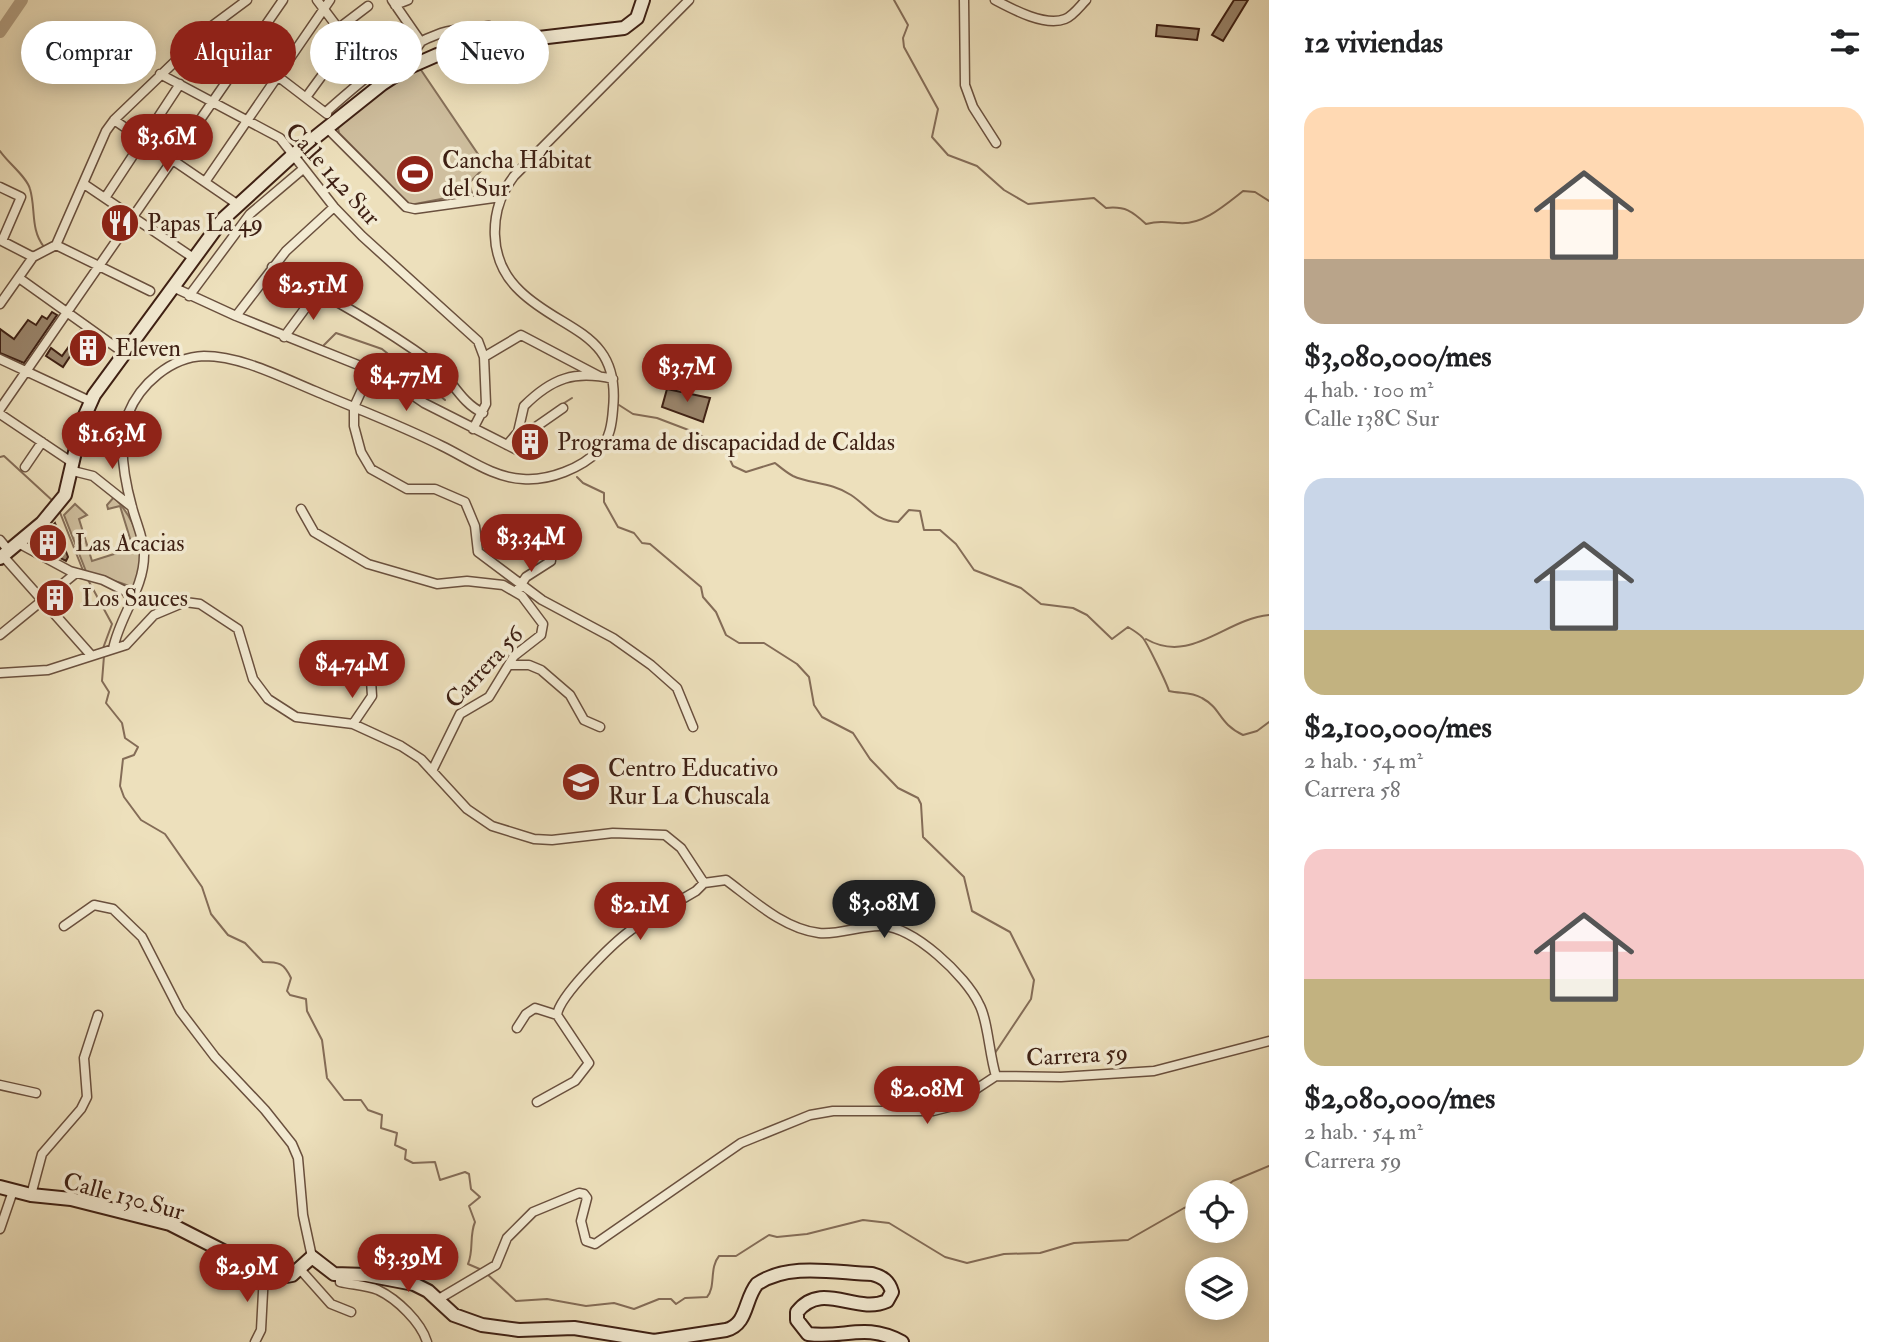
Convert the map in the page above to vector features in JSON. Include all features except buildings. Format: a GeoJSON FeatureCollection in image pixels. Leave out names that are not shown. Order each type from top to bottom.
{"type":"FeatureCollection","features":[{"type":"Feature","properties":{"kind":"street"},"geometry":{"type":"LineString","coordinates":[[219,21],[247,0]]}},
{"type":"Feature","properties":{"kind":"street"},"geometry":{"type":"LineString","coordinates":[[267,21],[283,0]]}},
{"type":"Feature","properties":{"kind":"street"},"geometry":{"type":"LineString","coordinates":[[317,0],[333,21]]}},
{"type":"Feature","properties":{"kind":"street"},"geometry":{"type":"LineString","coordinates":[[296,48],[330,0]]}},
{"type":"Feature","properties":{"kind":"street"},"geometry":{"type":"LineString","coordinates":[[407,21],[394,2],[408,0]]}},
{"type":"Feature","properties":{"kind":"street"},"geometry":{"type":"LineString","coordinates":[[422,64],[471,46],[624,28],[637,18],[643,0]]}},
{"type":"Feature","properties":{"kind":"street"},"geometry":{"type":"LineString","coordinates":[[102,652],[141,581],[144,556],[123,452],[127,416],[136,399],[157,375],[186,359],[204,356],[228,359],[277,376],[419,435],[489,470],[525,480],[564,471],[588,459],[604,445],[612,419],[612,379],[602,354],[586,335],[528,298],[512,281],[500,257],[494,234],[495,214],[501,197],[525,164],[688,0]]}},
{"type":"Feature","properties":{"kind":"street"},"geometry":{"type":"LineString","coordinates":[[964,0],[965,85],[973,107],[996,143]]}},
{"type":"Feature","properties":{"kind":"street"},"geometry":{"type":"LineString","coordinates":[[995,0],[1045,20],[1056,21],[1068,18],[1086,0]]}},
{"type":"Feature","properties":{"kind":"street"},"geometry":{"type":"LineString","coordinates":[[348,21],[368,6]]}},
{"type":"Feature","properties":{"kind":"street"},"geometry":{"type":"LineString","coordinates":[[2,299],[33,257],[56,245],[106,131],[170,65]]}},
{"type":"Feature","properties":{"kind":"street","name":"Calle 142 Sur"},"geometry":{"type":"LineString","coordinates":[[160,74],[170,79]]}},
{"type":"Feature","properties":{"kind":"street"},"geometry":{"type":"LineString","coordinates":[[105,198],[180,84]]}},
{"type":"Feature","properties":{"kind":"street","name":"Calle 142 Sur"},"geometry":{"type":"LineString","coordinates":[[180,84],[280,138],[334,207],[362,236],[478,341],[484,357]]}},
{"type":"Feature","properties":{"kind":"street"},"geometry":{"type":"LineString","coordinates":[[132,507],[93,476],[74,467],[0,412],[223,84]]}},
{"type":"Feature","properties":{"kind":"street"},"geometry":{"type":"LineString","coordinates":[[205,182],[272,84]]}},
{"type":"Feature","properties":{"kind":"street"},"geometry":{"type":"LineString","coordinates":[[290,84],[307,96],[408,208],[501,197]]}},
{"type":"Feature","properties":{"kind":"street"},"geometry":{"type":"LineString","coordinates":[[307,96],[316,84]]}},
{"type":"Feature","properties":{"kind":"street"},"geometry":{"type":"LineString","coordinates":[[8,552],[55,509],[74,467],[82,422],[90,401],[195,259],[237,204],[293,155],[362,84]]}},
{"type":"Feature","properties":{"kind":"street"},"geometry":{"type":"LineString","coordinates":[[329,120],[382,84]]}},
{"type":"Feature","properties":{"kind":"street"},"geometry":{"type":"LineString","coordinates":[[114,120],[237,204]]}},
{"type":"Feature","properties":{"kind":"street"},"geometry":{"type":"LineString","coordinates":[[189,296],[250,214],[303,169]]}},
{"type":"Feature","properties":{"kind":"street"},"geometry":{"type":"LineString","coordinates":[[84,184],[195,259]]}},
{"type":"Feature","properties":{"kind":"street"},"geometry":{"type":"LineString","coordinates":[[0,187],[22,197],[1,241],[33,257]]}},
{"type":"Feature","properties":{"kind":"street"},"geometry":{"type":"LineString","coordinates":[[236,316],[272,267],[303,233],[334,207]]}},
{"type":"Feature","properties":{"kind":"street"},"geometry":{"type":"LineString","coordinates":[[56,245],[98,268],[150,291]]}},
{"type":"Feature","properties":{"kind":"street"},"geometry":{"type":"LineString","coordinates":[[272,267],[318,291],[430,361],[445,374],[468,406],[483,413]]}},
{"type":"Feature","properties":{"kind":"street"},"geometry":{"type":"LineString","coordinates":[[19,278],[124,353]]}},
{"type":"Feature","properties":{"kind":"street"},"geometry":{"type":"LineString","coordinates":[[175,288],[284,337],[371,370],[473,429],[527,455]]}},
{"type":"Feature","properties":{"kind":"street"},"geometry":{"type":"LineString","coordinates":[[284,337],[318,291]]}},
{"type":"Feature","properties":{"kind":"street"},"geometry":{"type":"LineString","coordinates":[[473,429],[486,404],[484,357],[521,335],[599,376]]}},
{"type":"Feature","properties":{"kind":"street"},"geometry":{"type":"LineString","coordinates":[[0,359],[90,401]]}},
{"type":"Feature","properties":{"kind":"street"},"geometry":{"type":"LineString","coordinates":[[371,370],[354,408],[356,438],[371,469],[407,489],[435,489],[465,502],[475,526],[478,552],[518,588],[614,638],[651,666],[677,688],[694,727]]}},
{"type":"Feature","properties":{"kind":"street"},"geometry":{"type":"LineString","coordinates":[[507,445],[518,432],[521,411],[528,401],[571,375],[612,379]]}},
{"type":"Feature","properties":{"kind":"street"},"geometry":{"type":"LineString","coordinates":[[518,432],[530,431],[563,408]]}},
{"type":"Feature","properties":{"kind":"street"},"geometry":{"type":"LineString","coordinates":[[25,467],[42,442]]}},
{"type":"Feature","properties":{"kind":"street"},"geometry":{"type":"LineString","coordinates":[[301,509],[314,532],[368,564],[437,584],[478,581],[518,588],[551,561],[550,538]]}},
{"type":"Feature","properties":{"kind":"street"},"geometry":{"type":"LineString","coordinates":[[0,540],[41,599],[102,652]]}},
{"type":"Feature","properties":{"kind":"street"},"geometry":{"type":"LineString","coordinates":[[8,552],[103,580],[127,592],[130,602]]}},
{"type":"Feature","properties":{"kind":"street"},"geometry":{"type":"LineString","coordinates":[[0,628],[79,573]]}},
{"type":"Feature","properties":{"kind":"street","name":"Carrera 56"},"geometry":{"type":"LineString","coordinates":[[432,771],[460,714],[489,697],[509,665],[544,628],[518,588]]}},
{"type":"Feature","properties":{"kind":"street"},"geometry":{"type":"LineString","coordinates":[[0,635],[41,599]]}},
{"type":"Feature","properties":{"kind":"street"},"geometry":{"type":"LineString","coordinates":[[0,673],[48,670],[126,645],[154,615],[185,603],[200,604],[238,629],[253,680],[268,699],[296,717],[353,724],[401,746],[432,771],[467,809],[492,826],[517,835],[552,841],[614,833],[665,835],[681,848],[704,883]]}},
{"type":"Feature","properties":{"kind":"street"},"geometry":{"type":"LineString","coordinates":[[509,665],[529,665],[541,670],[570,695],[584,720],[600,727]]}},
{"type":"Feature","properties":{"kind":"street"},"geometry":{"type":"LineString","coordinates":[[353,724],[372,696],[371,680]]}},
{"type":"Feature","properties":{"kind":"street"},"geometry":{"type":"LineString","coordinates":[[557,1015],[558,1008],[572,987],[615,944],[704,883],[726,880],[760,906],[818,933],[886,926],[915,937],[942,960],[976,998],[984,1016],[988,1050],[996,1076]]}},
{"type":"Feature","properties":{"kind":"street"},"geometry":{"type":"LineString","coordinates":[[64,926],[93,905],[113,909],[142,937],[153,953],[180,1011],[215,1057],[265,1110],[292,1144],[298,1158],[303,1215],[312,1256],[333,1273],[367,1275],[414,1284],[428,1291],[454,1315],[482,1325],[519,1330],[574,1328],[654,1341],[735,1328],[742,1321],[753,1289],[776,1275],[790,1271],[872,1274],[883,1278],[891,1286],[892,1292],[887,1301],[874,1305],[818,1296],[803,1304],[797,1312],[797,1320],[808,1334],[822,1336],[868,1330],[880,1332],[902,1342]]}},
{"type":"Feature","properties":{"kind":"street"},"geometry":{"type":"LineString","coordinates":[[517,1028],[526,1014],[535,1008],[557,1015],[589,1063],[575,1081],[537,1102]]}},
{"type":"Feature","properties":{"kind":"street"},"geometry":{"type":"LineString","coordinates":[[31,1195],[42,1154],[81,1109],[87,1097],[84,1058],[98,1015]]}},
{"type":"Feature","properties":{"kind":"street","name":"Carrera 59"},"geometry":{"type":"LineString","coordinates":[[437,1300],[496,1265],[507,1238],[533,1212],[579,1193],[587,1198],[581,1222],[583,1236],[590,1244],[595,1244],[752,1136],[822,1112],[915,1112],[949,1107],[996,1076],[1035,1078],[1154,1071],[1269,1041]]}},
{"type":"Feature","properties":{"kind":"street"},"geometry":{"type":"LineString","coordinates":[[0,1086],[36,1093]]}},
{"type":"Feature","properties":{"kind":"street"},"geometry":{"type":"LineString","coordinates":[[0,1229],[6,1189]]}},
{"type":"Feature","properties":{"kind":"street","name":"Calle 130 Sur"},"geometry":{"type":"LineString","coordinates":[[6,1189],[31,1195],[71,1199],[170,1224],[264,1273]]}},
{"type":"Feature","properties":{"kind":"street"},"geometry":{"type":"LineString","coordinates":[[260,1342],[264,1273],[276,1278],[287,1278],[312,1256]]}},
{"type":"Feature","properties":{"kind":"street"},"geometry":{"type":"LineString","coordinates":[[299,1268],[331,1304],[351,1312]]}},
{"type":"Feature","properties":{"kind":"street"},"geometry":{"type":"LineString","coordinates":[[340,1274],[340,1282],[376,1289],[388,1295],[406,1311],[427,1342]]}},
{"type":"Feature","properties":{"kind":"street"},"geometry":{"type":"LineString","coordinates":[[255,1342],[261,1330]]}},
{"type":"Feature","properties":{"kind":"shaded area"},"geometry":{"type":"Polygon","coordinates":[[[422,71],[486,166],[469,183],[472,193],[410,205],[339,133],[338,128],[391,84],[422,84],[422,71]]]}},
{"type":"Feature","properties":{"kind":"shaded area"},"geometry":{"type":"Polygon","coordinates":[[[114,497],[129,517],[139,540],[141,565],[133,588],[87,574],[64,515],[75,504],[87,515],[79,519],[92,561],[133,548],[120,506],[108,509],[107,505],[114,497]]]}},
{"type":"Feature","properties":{"kind":"waterway"},"geometry":{"type":"LineString","coordinates":[[0,32],[22,0]]}},
{"type":"Feature","properties":{"kind":"waterway"},"geometry":{"type":"LineString","coordinates":[[894,0],[908,25],[903,38],[904,47],[938,109],[932,137],[948,155],[977,166],[1004,190],[1028,204],[1094,198],[1106,208],[1128,210],[1146,224],[1197,221],[1243,191],[1255,192],[1269,201]]}},
{"type":"Feature","properties":{"kind":"waterway"},"geometry":{"type":"LineString","coordinates":[[0,151],[28,184],[37,233],[44,247]]}},
{"type":"Feature","properties":{"kind":"waterway"},"geometry":{"type":"LineString","coordinates":[[324,345],[336,333],[382,349],[445,400]]}},
{"type":"Feature","properties":{"kind":"waterway"},"geometry":{"type":"LineString","coordinates":[[561,405],[572,398]]}},
{"type":"Feature","properties":{"kind":"waterway"},"geometry":{"type":"LineString","coordinates":[[619,405],[633,414],[657,418],[699,434],[727,453],[733,466],[746,472],[775,463],[793,476],[843,491],[878,516],[890,521],[898,522],[909,510],[920,511],[924,530],[940,530],[956,544],[974,570],[1021,588],[1041,604],[1073,608],[1087,615],[1112,639],[1128,627],[1137,633],[1148,646],[1169,691],[1189,693],[1202,698],[1229,726],[1243,735],[1257,731],[1269,722]]}},
{"type":"Feature","properties":{"kind":"waterway"},"geometry":{"type":"LineString","coordinates":[[0,457],[4,456],[54,502]]}},
{"type":"Feature","properties":{"kind":"waterway"},"geometry":{"type":"LineString","coordinates":[[577,477],[583,483],[604,493],[604,502],[618,527],[634,533],[642,543],[650,544],[701,587],[703,597],[716,612],[726,635],[739,643],[764,643],[797,664],[809,677],[814,705],[822,717],[853,733],[870,759],[898,788],[918,798],[921,804],[923,837],[964,877],[972,911],[1010,932],[1034,980],[1031,999],[995,1053]]}},
{"type":"Feature","properties":{"kind":"waterway"},"geometry":{"type":"LineString","coordinates":[[59,510],[84,573]]}},
{"type":"Feature","properties":{"kind":"waterway"},"geometry":{"type":"LineString","coordinates":[[87,578],[112,624],[102,651]]}},
{"type":"Feature","properties":{"kind":"waterway"},"geometry":{"type":"LineString","coordinates":[[1146,639],[1162,646],[1178,647],[1193,644],[1253,618],[1269,615]]}},
{"type":"Feature","properties":{"kind":"waterway"},"geometry":{"type":"LineString","coordinates":[[104,656],[102,681],[109,692],[106,703],[122,723],[125,738],[138,747],[134,755],[123,759],[120,786],[124,797],[141,820],[165,834],[202,887],[211,914],[228,935],[245,943],[263,962],[277,963],[286,969],[291,978],[287,991],[290,995],[306,999],[307,1011],[322,1040],[327,1078],[344,1100],[361,1100],[368,1110],[382,1115],[381,1128],[397,1133],[395,1145],[406,1150],[405,1159],[413,1163],[435,1162],[440,1180],[465,1172],[469,1174],[471,1189],[480,1197],[469,1206],[475,1222],[468,1264],[482,1270]]}},
{"type":"Feature","properties":{"kind":"waterway"},"geometry":{"type":"LineString","coordinates":[[1235,1180],[1269,1166]]}},
{"type":"Feature","properties":{"kind":"waterway"},"geometry":{"type":"LineString","coordinates":[[486,1273],[516,1301],[547,1299],[586,1306],[614,1303],[634,1309],[659,1299],[671,1299],[676,1304],[685,1298],[707,1297],[719,1256],[736,1256],[769,1235],[777,1237],[807,1234],[863,1220],[889,1223],[945,1257],[967,1263],[1004,1254],[1040,1253],[1074,1243],[1128,1240],[1185,1208]]}},
{"type":"Feature","properties":{"kind":"place","name":"Cancha Hábitat del Sur"},"geometry":{"type":"Point","coordinates":[415,174]}},
{"type":"Feature","properties":{"kind":"place","name":"Papas La 49"},"geometry":{"type":"Point","coordinates":[120,223]}},
{"type":"Feature","properties":{"kind":"place","name":"Eleven"},"geometry":{"type":"Point","coordinates":[88,348]}},
{"type":"Feature","properties":{"kind":"place","name":"Programa de discapacidad de Caldas"},"geometry":{"type":"Point","coordinates":[530,442]}},
{"type":"Feature","properties":{"kind":"place","name":"Las Acacias"},"geometry":{"type":"Point","coordinates":[48,543]}},
{"type":"Feature","properties":{"kind":"place","name":"Los Sauces"},"geometry":{"type":"Point","coordinates":[55,598]}},
{"type":"Feature","properties":{"kind":"place","name":"Centro Educativo Rur La Chuscala"},"geometry":{"type":"Point","coordinates":[581,782]}}]}
